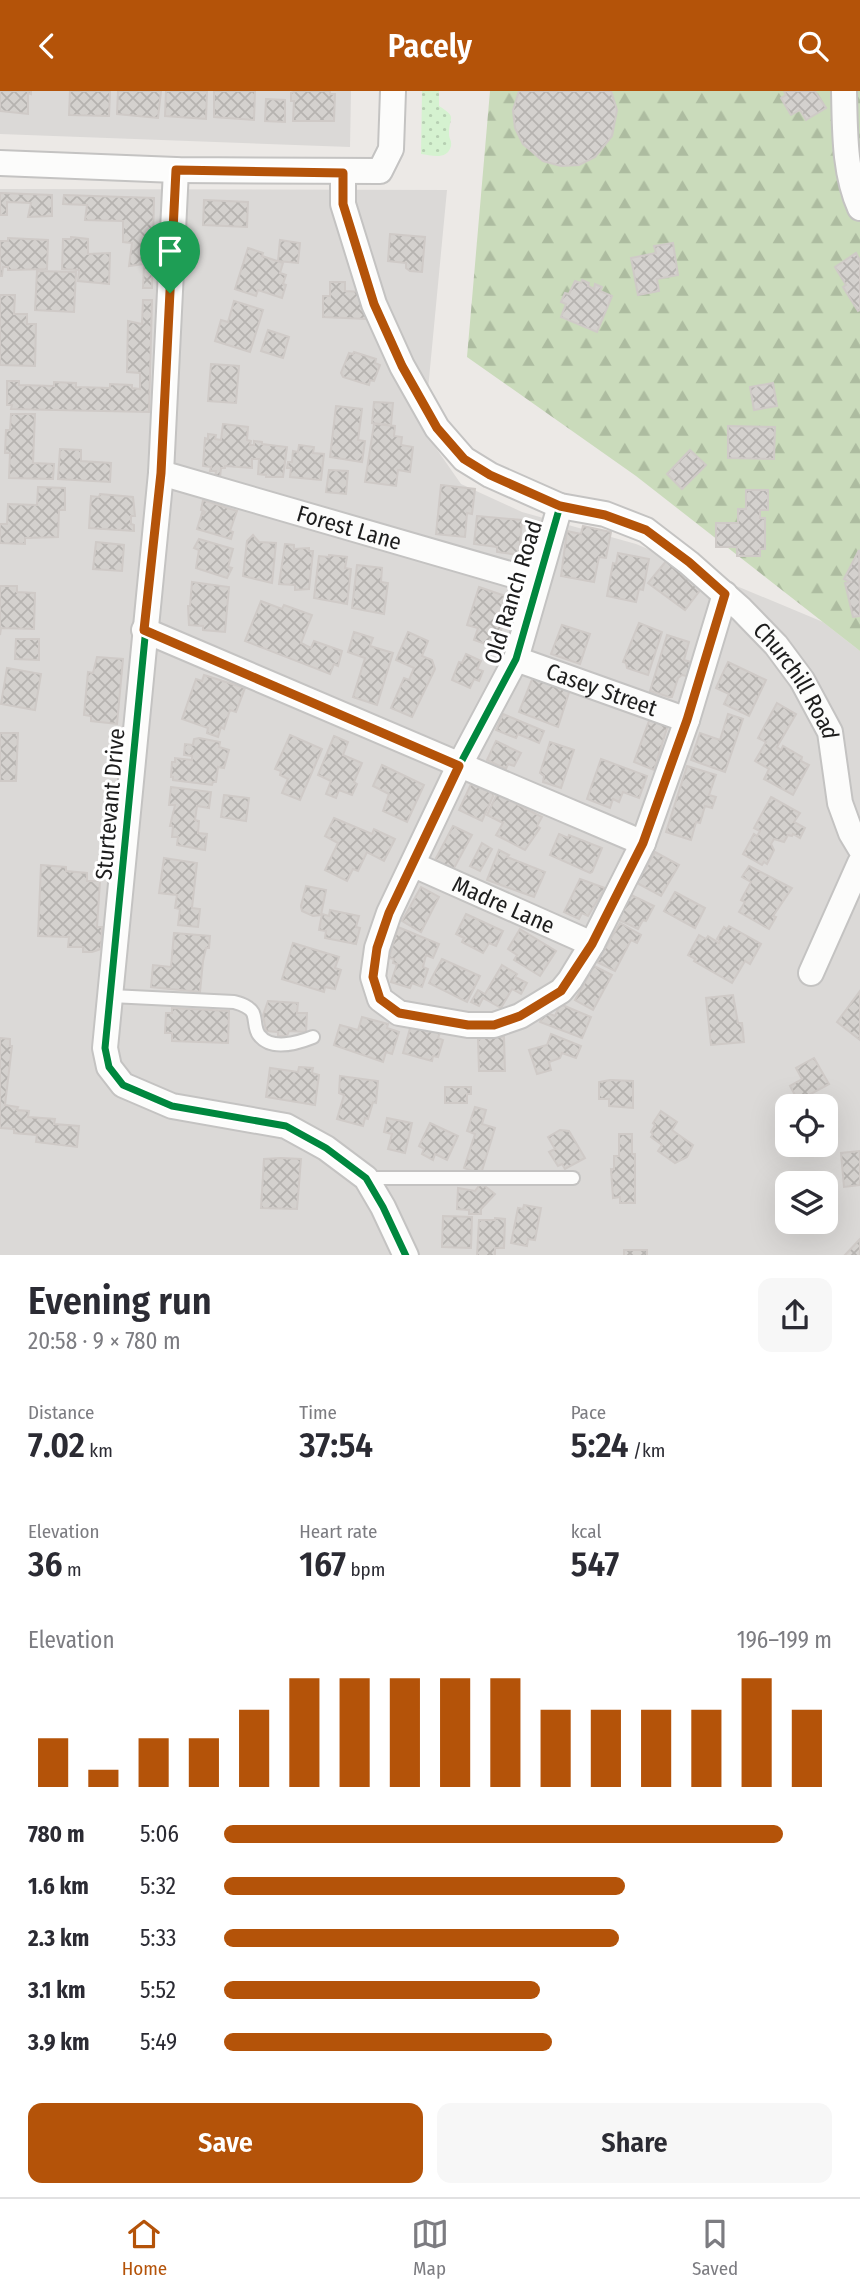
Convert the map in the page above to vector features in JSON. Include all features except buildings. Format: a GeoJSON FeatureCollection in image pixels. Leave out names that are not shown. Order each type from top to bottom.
{"type":"FeatureCollection","features":[{"type":"Feature","properties":{"kind":"street"},"geometry":{"type":"LineString","coordinates":[[0,163],[176,170],[343,173],[380,171],[391,149],[393,91]]}},
{"type":"Feature","properties":{"kind":"street"},"geometry":{"type":"LineString","coordinates":[[844,91],[845,141],[853,193],[860,208]]}},
{"type":"Feature","properties":{"kind":"street","name":"Sturtevant Drive"},"geometry":{"type":"LineString","coordinates":[[176,170],[161,473],[105,1048],[109,1067],[123,1085],[172,1105],[286,1126],[326,1148],[366,1178],[406,1255]]}},
{"type":"Feature","properties":{"kind":"street","name":"Churchill Road"},"geometry":{"type":"LineString","coordinates":[[343,173],[343,204],[374,304],[402,366],[437,428],[464,459],[481,470],[560,506],[605,515],[646,530],[689,562],[725,594],[776,645],[796,671],[830,732],[840,803],[851,833],[860,848]]}},
{"type":"Feature","properties":{"kind":"street","name":"Forest Lane"},"geometry":{"type":"LineString","coordinates":[[161,473],[537,582]]}},
{"type":"Feature","properties":{"kind":"street","name":"Old Ranch Road"},"geometry":{"type":"LineString","coordinates":[[560,506],[516,659],[459,766],[389,913],[377,948],[373,977],[380,999],[399,1013],[468,1025],[494,1025],[520,1016],[561,991],[592,944],[643,843],[687,720],[725,594]]}},
{"type":"Feature","properties":{"kind":"street"},"geometry":{"type":"LineString","coordinates":[[144,630],[643,843]]}},
{"type":"Feature","properties":{"kind":"street","name":"Casey Street"},"geometry":{"type":"LineString","coordinates":[[516,659],[687,720]]}},
{"type":"Feature","properties":{"kind":"street"},"geometry":{"type":"LineString","coordinates":[[811,973],[860,863]]}},
{"type":"Feature","properties":{"kind":"street","name":"Madre Lane"},"geometry":{"type":"LineString","coordinates":[[414,865],[592,944]]}},
{"type":"Feature","properties":{"kind":"lane"},"geometry":{"type":"LineString","coordinates":[[111,996],[234,1002],[246,1006],[253,1013],[259,1035],[267,1042],[278,1045],[313,1037]]}},
{"type":"Feature","properties":{"kind":"lane"},"geometry":{"type":"LineString","coordinates":[[366,1178],[573,1178]]}},
{"type":"Feature","properties":{"kind":"shaded area"},"geometry":{"type":"Polygon","coordinates":[[[0,91],[351,91],[350,147],[0,134],[0,91]]]}},
{"type":"Feature","properties":{"kind":"shaded area"},"geometry":{"type":"Polygon","coordinates":[[[0,189],[447,190],[424,431],[461,484],[522,512],[636,544],[823,622],[860,651],[860,1255],[0,1255],[0,189]]]}},
{"type":"Feature","properties":{"kind":"green space"},"geometry":{"type":"Polygon","coordinates":[[[422,91],[439,91],[439,106],[451,115],[451,146],[446,154],[421,154],[422,91]]]}},
{"type":"Feature","properties":{"kind":"green space"},"geometry":{"type":"Polygon","coordinates":[[[490,91],[860,91],[860,651],[636,476],[467,357],[490,91]]]}},
{"type":"Feature","properties":{"kind":"cycle path"},"geometry":{"type":"LineString","coordinates":[[176,170],[161,473],[105,1048],[109,1067],[123,1085],[172,1106],[286,1126],[326,1148],[366,1178],[406,1255]]}},
{"type":"Feature","properties":{"kind":"cycle path"},"geometry":{"type":"LineString","coordinates":[[560,506],[516,659],[459,766],[389,913],[377,948],[373,977],[380,999],[399,1013],[468,1025],[494,1025],[520,1016],[561,991],[570,980],[592,944],[643,843],[687,720],[725,594]]}},
{"type":"Feature","properties":{"kind":"route"},"geometry":{"type":"LineString","coordinates":[[176,170],[343,173],[343,204],[374,304],[402,366],[437,428],[464,459],[490,475],[560,506],[605,515],[646,530],[689,562],[725,594],[687,720],[643,843],[592,944],[570,980],[561,991],[520,1016],[494,1025],[468,1025],[399,1013],[380,999],[373,977],[377,948],[389,913],[459,766],[144,630],[161,473],[170,293],[176,170]]}}]}
